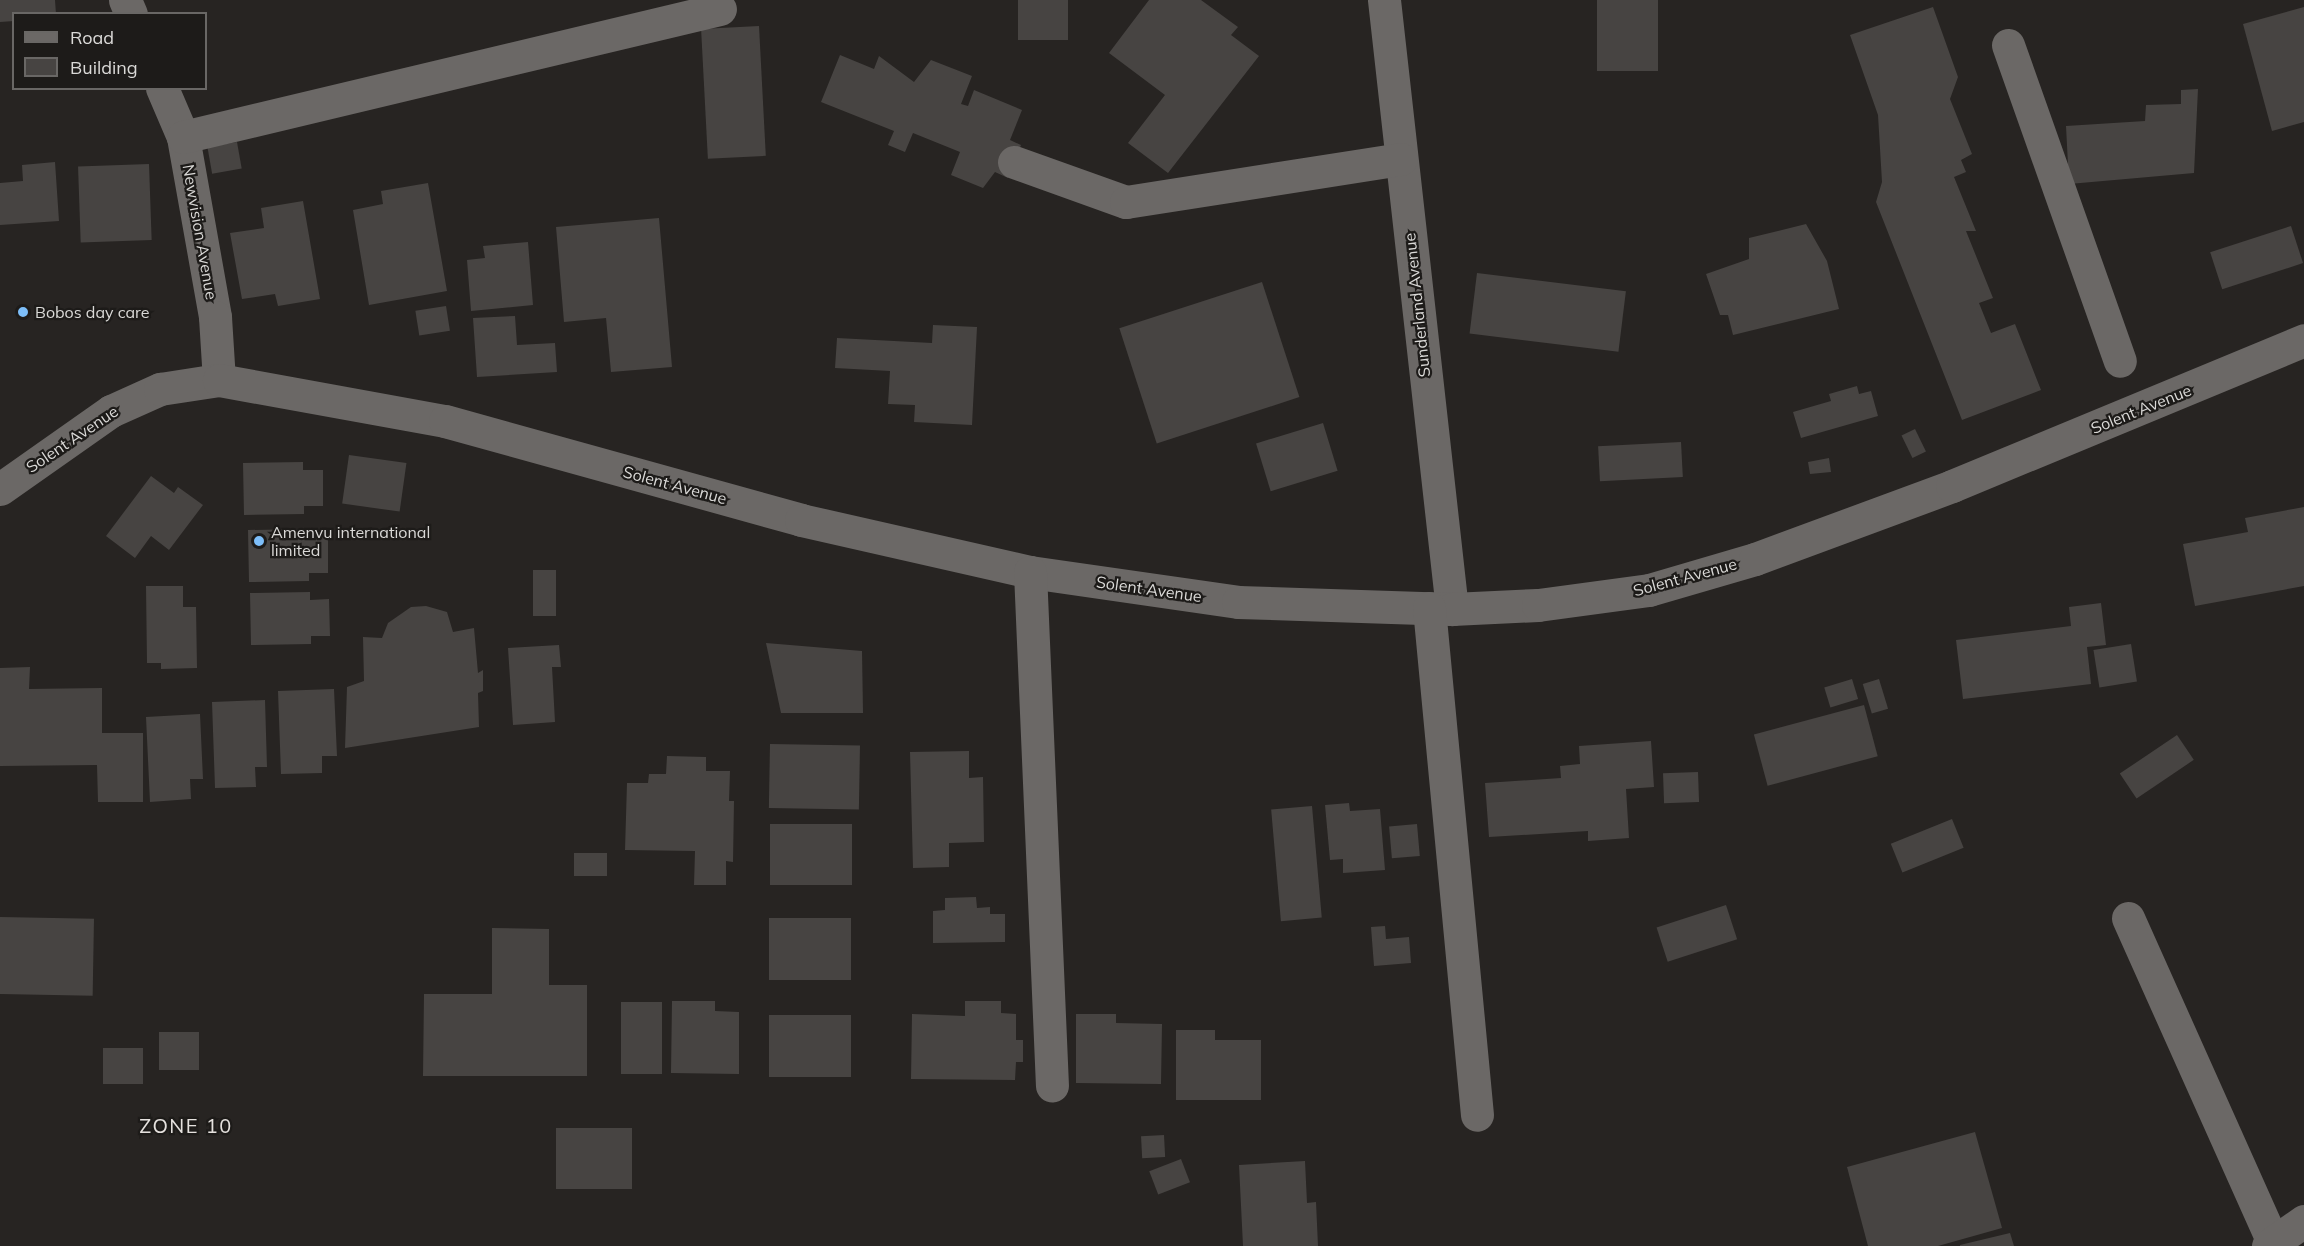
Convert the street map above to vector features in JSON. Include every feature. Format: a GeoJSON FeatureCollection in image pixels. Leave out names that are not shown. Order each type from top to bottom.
{"type":"FeatureCollection","features":[{"type":"Feature","properties":{"kind":"street","name":"Sunderland Avenue"},"geometry":{"type":"LineString","coordinates":[[1384,0],[1401,159],[1440,609],[1477,1115]]}},
{"type":"Feature","properties":{"kind":"street"},"geometry":{"type":"LineString","coordinates":[[183,137],[720,9]]}},
{"type":"Feature","properties":{"kind":"street"},"geometry":{"type":"LineString","coordinates":[[2008,45],[2140,409]]}},
{"type":"Feature","properties":{"kind":"street","name":"Newvision Avenue"},"geometry":{"type":"LineString","coordinates":[[163,90],[183,137],[215,317],[219,380]]}},
{"type":"Feature","properties":{"kind":"street"},"geometry":{"type":"LineString","coordinates":[[1014,162],[1126,202],[1401,159]]}},
{"type":"Feature","properties":{"kind":"street","name":"Solent Avenue"},"geometry":{"type":"LineString","coordinates":[[0,489],[111,411],[160,389],[219,380],[445,421],[801,520],[1030,572],[1238,602],[1440,609],[1538,605],[1670,584],[1755,559],[1930,494],[2304,340]]}},
{"type":"Feature","properties":{"kind":"street"},"geometry":{"type":"LineString","coordinates":[[1030,572],[1052,1086]]}},
{"type":"Feature","properties":{"kind":"street"},"geometry":{"type":"LineString","coordinates":[[2128,918],[2271,1244],[2304,1221]]}},
{"type":"Feature","properties":{"kind":"building"},"geometry":{"type":"Polygon","coordinates":[[[0,0],[55,0],[56,12],[12,12],[12,21],[0,22],[0,0]]]}},
{"type":"Feature","properties":{"kind":"building"},"geometry":{"type":"Polygon","coordinates":[[[1018,0],[1068,0],[1068,40],[1018,40],[1018,0]]]}},
{"type":"Feature","properties":{"kind":"building"},"geometry":{"type":"Polygon","coordinates":[[[1149,0],[1201,0],[1238,27],[1231,35],[1259,56],[1168,173],[1128,143],[1165,95],[1109,53],[1149,0]]]}},
{"type":"Feature","properties":{"kind":"building"},"geometry":{"type":"Polygon","coordinates":[[[1597,0],[1658,0],[1658,71],[1597,71],[1597,0]]]}},
{"type":"Feature","properties":{"kind":"building"},"geometry":{"type":"Polygon","coordinates":[[[1933,7],[1958,77],[1950,99],[1972,154],[1961,160],[1966,172],[1954,177],[1976,231],[1966,231],[1993,298],[1979,303],[1991,333],[2015,324],[2041,390],[1962,420],[1876,202],[1882,182],[1878,115],[1850,35],[1933,7]]]}},
{"type":"Feature","properties":{"kind":"building"},"geometry":{"type":"Polygon","coordinates":[[[2304,7],[2304,122],[2272,131],[2243,24],[2304,7]]]}},
{"type":"Feature","properties":{"kind":"building"},"geometry":{"type":"Polygon","coordinates":[[[759,26],[766,156],[708,159],[701,29],[759,26]]]}},
{"type":"Feature","properties":{"kind":"building"},"geometry":{"type":"Polygon","coordinates":[[[840,55],[874,69],[879,56],[914,82],[931,60],[972,76],[961,104],[968,106],[974,90],[1022,110],[1010,140],[1021,145],[1008,178],[995,172],[983,188],[951,175],[960,152],[913,133],[905,152],[888,145],[894,131],[821,102],[840,55]]]}},
{"type":"Feature","properties":{"kind":"building"},"geometry":{"type":"Polygon","coordinates":[[[2198,89],[2194,173],[2069,184],[2066,126],[2145,121],[2146,105],[2181,104],[2181,90],[2198,89]]]}},
{"type":"Feature","properties":{"kind":"building"},"geometry":{"type":"Polygon","coordinates":[[[237,142],[242,169],[212,174],[207,147],[237,142]]]}},
{"type":"Feature","properties":{"kind":"building"},"geometry":{"type":"Polygon","coordinates":[[[55,162],[59,221],[0,225],[0,183],[23,181],[22,165],[55,162]]]}},
{"type":"Feature","properties":{"kind":"building"},"geometry":{"type":"Polygon","coordinates":[[[149,164],[152,240],[81,242],[78,166],[149,164]]]}},
{"type":"Feature","properties":{"kind":"building"},"geometry":{"type":"Polygon","coordinates":[[[428,183],[447,291],[369,305],[353,210],[383,204],[381,191],[428,183]]]}},
{"type":"Feature","properties":{"kind":"building"},"geometry":{"type":"Polygon","coordinates":[[[303,201],[320,299],[278,306],[275,294],[242,299],[230,233],[264,228],[261,208],[303,201]]]}},
{"type":"Feature","properties":{"kind":"building"},"geometry":{"type":"Polygon","coordinates":[[[659,218],[672,367],[611,372],[606,318],[564,322],[556,227],[659,218]]]}},
{"type":"Feature","properties":{"kind":"building"},"geometry":{"type":"Polygon","coordinates":[[[1806,224],[1827,261],[1839,309],[1733,335],[1728,315],[1720,315],[1706,274],[1749,259],[1749,238],[1806,224]]]}},
{"type":"Feature","properties":{"kind":"building"},"geometry":{"type":"Polygon","coordinates":[[[2291,226],[2303,263],[2222,289],[2210,252],[2291,226]]]}},
{"type":"Feature","properties":{"kind":"building"},"geometry":{"type":"Polygon","coordinates":[[[528,242],[533,305],[471,311],[467,260],[485,258],[483,246],[528,242]]]}},
{"type":"Feature","properties":{"kind":"building"},"geometry":{"type":"Polygon","coordinates":[[[1477,273],[1626,291],[1618,352],[1470,334],[1477,273]]]}},
{"type":"Feature","properties":{"kind":"building"},"geometry":{"type":"Polygon","coordinates":[[[1262,282],[1299,397],[1157,443],[1119,328],[1262,282]]]}},
{"type":"Feature","properties":{"kind":"building"},"geometry":{"type":"Polygon","coordinates":[[[446,306],[450,331],[419,336],[415,311],[446,306]]]}},
{"type":"Feature","properties":{"kind":"building"},"geometry":{"type":"Polygon","coordinates":[[[515,316],[517,345],[555,343],[557,372],[477,377],[473,318],[515,316]]]}},
{"type":"Feature","properties":{"kind":"building"},"geometry":{"type":"Polygon","coordinates":[[[933,325],[977,327],[972,425],[914,422],[915,405],[888,404],[890,371],[835,368],[837,338],[932,343],[933,325]]]}},
{"type":"Feature","properties":{"kind":"building"},"geometry":{"type":"Polygon","coordinates":[[[1857,386],[1859,394],[1871,391],[1878,416],[1801,438],[1793,412],[1831,401],[1829,394],[1857,386]]]}},
{"type":"Feature","properties":{"kind":"building"},"geometry":{"type":"Polygon","coordinates":[[[1323,423],[1338,471],[1271,491],[1256,443],[1323,423]]]}},
{"type":"Feature","properties":{"kind":"building"},"geometry":{"type":"Polygon","coordinates":[[[1915,429],[1926,451],[1912,458],[1902,436],[1915,429]]]}},
{"type":"Feature","properties":{"kind":"building"},"geometry":{"type":"Polygon","coordinates":[[[1681,442],[1683,477],[1600,481],[1598,446],[1681,442]]]}},
{"type":"Feature","properties":{"kind":"building"},"geometry":{"type":"Polygon","coordinates":[[[349,455],[406,463],[400,512],[342,504],[349,455]]]}},
{"type":"Feature","properties":{"kind":"building"},"geometry":{"type":"Polygon","coordinates":[[[1829,458],[1831,472],[1810,474],[1808,462],[1829,458]]]}},
{"type":"Feature","properties":{"kind":"building"},"geometry":{"type":"Polygon","coordinates":[[[303,462],[303,470],[323,470],[323,506],[304,506],[304,514],[244,515],[243,463],[303,462]]]}},
{"type":"Feature","properties":{"kind":"building"},"geometry":{"type":"Polygon","coordinates":[[[151,476],[174,493],[178,487],[203,505],[169,550],[151,536],[135,558],[106,536],[151,476]]]}},
{"type":"Feature","properties":{"kind":"building"},"geometry":{"type":"Polygon","coordinates":[[[2304,507],[2304,586],[2195,606],[2183,544],[2248,532],[2245,518],[2304,507]]]}},
{"type":"Feature","properties":{"kind":"building"},"geometry":{"type":"Polygon","coordinates":[[[308,529],[308,538],[328,537],[328,573],[309,573],[309,581],[249,582],[248,530],[308,529]]]}},
{"type":"Feature","properties":{"kind":"building"},"geometry":{"type":"Polygon","coordinates":[[[533,570],[556,570],[556,616],[533,616],[533,570]]]}},
{"type":"Feature","properties":{"kind":"building"},"geometry":{"type":"Polygon","coordinates":[[[146,586],[183,586],[183,607],[196,607],[197,668],[161,669],[161,663],[147,663],[146,586]]]}},
{"type":"Feature","properties":{"kind":"building"},"geometry":{"type":"Polygon","coordinates":[[[310,592],[310,600],[329,599],[330,636],[311,636],[311,644],[251,645],[250,593],[310,592]]]}},
{"type":"Feature","properties":{"kind":"building"},"geometry":{"type":"Polygon","coordinates":[[[2101,603],[2106,645],[2087,647],[2091,684],[1963,699],[1956,640],[2071,626],[2069,607],[2101,603]]]}},
{"type":"Feature","properties":{"kind":"building"},"geometry":{"type":"Polygon","coordinates":[[[426,606],[447,612],[453,632],[474,628],[478,673],[483,670],[483,691],[478,693],[479,727],[345,748],[347,687],[364,681],[363,637],[382,638],[388,623],[411,607],[426,606]]]}},
{"type":"Feature","properties":{"kind":"building"},"geometry":{"type":"Polygon","coordinates":[[[766,643],[862,651],[863,713],[781,713],[766,643]]]}},
{"type":"Feature","properties":{"kind":"building"},"geometry":{"type":"Polygon","coordinates":[[[2131,644],[2137,682],[2099,687],[2093,650],[2131,644]]]}},
{"type":"Feature","properties":{"kind":"building"},"geometry":{"type":"Polygon","coordinates":[[[559,645],[561,667],[552,667],[555,722],[513,725],[508,648],[559,645]]]}},
{"type":"Feature","properties":{"kind":"building"},"geometry":{"type":"Polygon","coordinates":[[[30,667],[29,689],[102,688],[102,733],[143,733],[143,802],[98,802],[97,765],[0,766],[0,668],[30,667]]]}},
{"type":"Feature","properties":{"kind":"building"},"geometry":{"type":"Polygon","coordinates":[[[1852,679],[1858,699],[1830,708],[1824,687],[1852,679]]]}},
{"type":"Feature","properties":{"kind":"building"},"geometry":{"type":"Polygon","coordinates":[[[1879,679],[1888,709],[1872,714],[1863,684],[1879,679]]]}},
{"type":"Feature","properties":{"kind":"building"},"geometry":{"type":"Polygon","coordinates":[[[334,689],[337,756],[322,756],[322,773],[281,774],[278,691],[334,689]]]}},
{"type":"Feature","properties":{"kind":"building"},"geometry":{"type":"Polygon","coordinates":[[[265,700],[267,767],[255,767],[256,787],[215,788],[212,702],[265,700]]]}},
{"type":"Feature","properties":{"kind":"building"},"geometry":{"type":"Polygon","coordinates":[[[1864,705],[1878,756],[1768,786],[1754,735],[1864,705]]]}},
{"type":"Feature","properties":{"kind":"building"},"geometry":{"type":"Polygon","coordinates":[[[200,714],[203,779],[190,779],[191,799],[150,802],[146,717],[200,714]]]}},
{"type":"Feature","properties":{"kind":"building"},"geometry":{"type":"Polygon","coordinates":[[[2177,735],[2194,760],[2137,798],[2120,774],[2177,735]]]}},
{"type":"Feature","properties":{"kind":"building"},"geometry":{"type":"Polygon","coordinates":[[[1651,741],[1654,787],[1626,789],[1629,838],[1588,841],[1588,831],[1489,837],[1485,783],[1561,778],[1560,766],[1580,764],[1579,746],[1651,741]]]}},
{"type":"Feature","properties":{"kind":"building"},"geometry":{"type":"Polygon","coordinates":[[[770,744],[860,746],[859,810],[769,808],[770,744]]]}},
{"type":"Feature","properties":{"kind":"building"},"geometry":{"type":"Polygon","coordinates":[[[969,751],[969,778],[983,777],[984,842],[949,843],[949,867],[913,868],[910,752],[969,751]]]}},
{"type":"Feature","properties":{"kind":"building"},"geometry":{"type":"Polygon","coordinates":[[[667,756],[706,757],[706,771],[730,771],[729,801],[734,801],[733,862],[726,861],[726,885],[694,885],[695,851],[625,850],[627,783],[648,783],[649,774],[666,774],[667,756]]]}},
{"type":"Feature","properties":{"kind":"building"},"geometry":{"type":"Polygon","coordinates":[[[1698,772],[1699,802],[1664,803],[1663,773],[1698,772]]]}},
{"type":"Feature","properties":{"kind":"building"},"geometry":{"type":"Polygon","coordinates":[[[1349,803],[1350,811],[1380,809],[1385,870],[1343,873],[1343,859],[1330,860],[1325,805],[1349,803]]]}},
{"type":"Feature","properties":{"kind":"building"},"geometry":{"type":"Polygon","coordinates":[[[1312,806],[1322,918],[1281,921],[1271,810],[1312,806]]]}},
{"type":"Feature","properties":{"kind":"building"},"geometry":{"type":"Polygon","coordinates":[[[1952,819],[1964,848],[1902,872],[1891,844],[1952,819]]]}},
{"type":"Feature","properties":{"kind":"building"},"geometry":{"type":"Polygon","coordinates":[[[770,824],[852,824],[852,885],[770,885],[770,824]]]}},
{"type":"Feature","properties":{"kind":"building"},"geometry":{"type":"Polygon","coordinates":[[[1417,824],[1420,856],[1392,858],[1389,826],[1417,824]]]}},
{"type":"Feature","properties":{"kind":"building"},"geometry":{"type":"Polygon","coordinates":[[[574,853],[607,853],[607,876],[574,876],[574,853]]]}},
{"type":"Feature","properties":{"kind":"building"},"geometry":{"type":"Polygon","coordinates":[[[976,897],[977,908],[990,907],[990,914],[1005,914],[1005,942],[933,943],[933,911],[945,910],[945,898],[976,897]]]}},
{"type":"Feature","properties":{"kind":"building"},"geometry":{"type":"Polygon","coordinates":[[[1726,905],[1737,939],[1668,962],[1657,928],[1726,905]]]}},
{"type":"Feature","properties":{"kind":"building"},"geometry":{"type":"Polygon","coordinates":[[[0,917],[94,919],[93,996],[0,994],[0,917]]]}},
{"type":"Feature","properties":{"kind":"building"},"geometry":{"type":"Polygon","coordinates":[[[769,918],[851,918],[851,980],[769,980],[769,918]]]}},
{"type":"Feature","properties":{"kind":"building"},"geometry":{"type":"Polygon","coordinates":[[[1385,926],[1386,939],[1409,937],[1411,963],[1374,966],[1371,927],[1385,926]]]}},
{"type":"Feature","properties":{"kind":"building"},"geometry":{"type":"Polygon","coordinates":[[[492,928],[549,929],[549,985],[587,985],[587,1076],[423,1076],[424,994],[492,994],[492,928]]]}},
{"type":"Feature","properties":{"kind":"building"},"geometry":{"type":"Polygon","coordinates":[[[672,1001],[715,1001],[715,1011],[739,1012],[739,1074],[671,1073],[672,1001]]]}},
{"type":"Feature","properties":{"kind":"building"},"geometry":{"type":"Polygon","coordinates":[[[965,1001],[1001,1001],[1001,1013],[1016,1014],[1016,1040],[1023,1040],[1023,1062],[1016,1062],[1015,1080],[911,1079],[912,1014],[965,1016],[965,1001]]]}},
{"type":"Feature","properties":{"kind":"building"},"geometry":{"type":"Polygon","coordinates":[[[621,1002],[662,1002],[662,1074],[621,1074],[621,1002]]]}},
{"type":"Feature","properties":{"kind":"building"},"geometry":{"type":"Polygon","coordinates":[[[1076,1014],[1116,1014],[1116,1023],[1162,1024],[1161,1084],[1076,1083],[1076,1014]]]}},
{"type":"Feature","properties":{"kind":"building"},"geometry":{"type":"Polygon","coordinates":[[[769,1015],[851,1015],[851,1077],[769,1077],[769,1015]]]}},
{"type":"Feature","properties":{"kind":"building"},"geometry":{"type":"Polygon","coordinates":[[[1176,1030],[1215,1030],[1215,1040],[1261,1040],[1261,1100],[1176,1100],[1176,1030]]]}},
{"type":"Feature","properties":{"kind":"building"},"geometry":{"type":"Polygon","coordinates":[[[159,1032],[199,1032],[199,1070],[159,1070],[159,1032]]]}},
{"type":"Feature","properties":{"kind":"building"},"geometry":{"type":"Polygon","coordinates":[[[103,1048],[143,1048],[143,1084],[103,1084],[103,1048]]]}},
{"type":"Feature","properties":{"kind":"building"},"geometry":{"type":"Polygon","coordinates":[[[556,1128],[632,1128],[632,1189],[556,1189],[556,1128]]]}},
{"type":"Feature","properties":{"kind":"building"},"geometry":{"type":"Polygon","coordinates":[[[1975,1132],[2002,1228],[1938,1246],[1868,1246],[1847,1167],[1975,1132]]]}},
{"type":"Feature","properties":{"kind":"building"},"geometry":{"type":"Polygon","coordinates":[[[1164,1135],[1165,1157],[1142,1158],[1141,1136],[1164,1135]]]}},
{"type":"Feature","properties":{"kind":"building"},"geometry":{"type":"Polygon","coordinates":[[[1181,1159],[1190,1182],[1158,1195],[1149,1171],[1181,1159]]]}},
{"type":"Feature","properties":{"kind":"building"},"geometry":{"type":"Polygon","coordinates":[[[1305,1161],[1307,1203],[1316,1202],[1318,1246],[1243,1246],[1239,1165],[1305,1161]]]}},
{"type":"Feature","properties":{"kind":"building"},"geometry":{"type":"Polygon","coordinates":[[[2010,1233],[2014,1246],[1960,1246],[1960,1245],[2010,1233]]]}},
{"type":"Feature","properties":{"kind":"place","name":"Bobos day care"},"geometry":{"type":"Point","coordinates":[23,312]}},
{"type":"Feature","properties":{"kind":"place","name":"Amenvu international limited"},"geometry":{"type":"Point","coordinates":[259,541]}},
{"type":"Feature","properties":{"kind":"district","name":"ZONE 10"},"geometry":{"type":"Point","coordinates":[186,1125]}}]}
